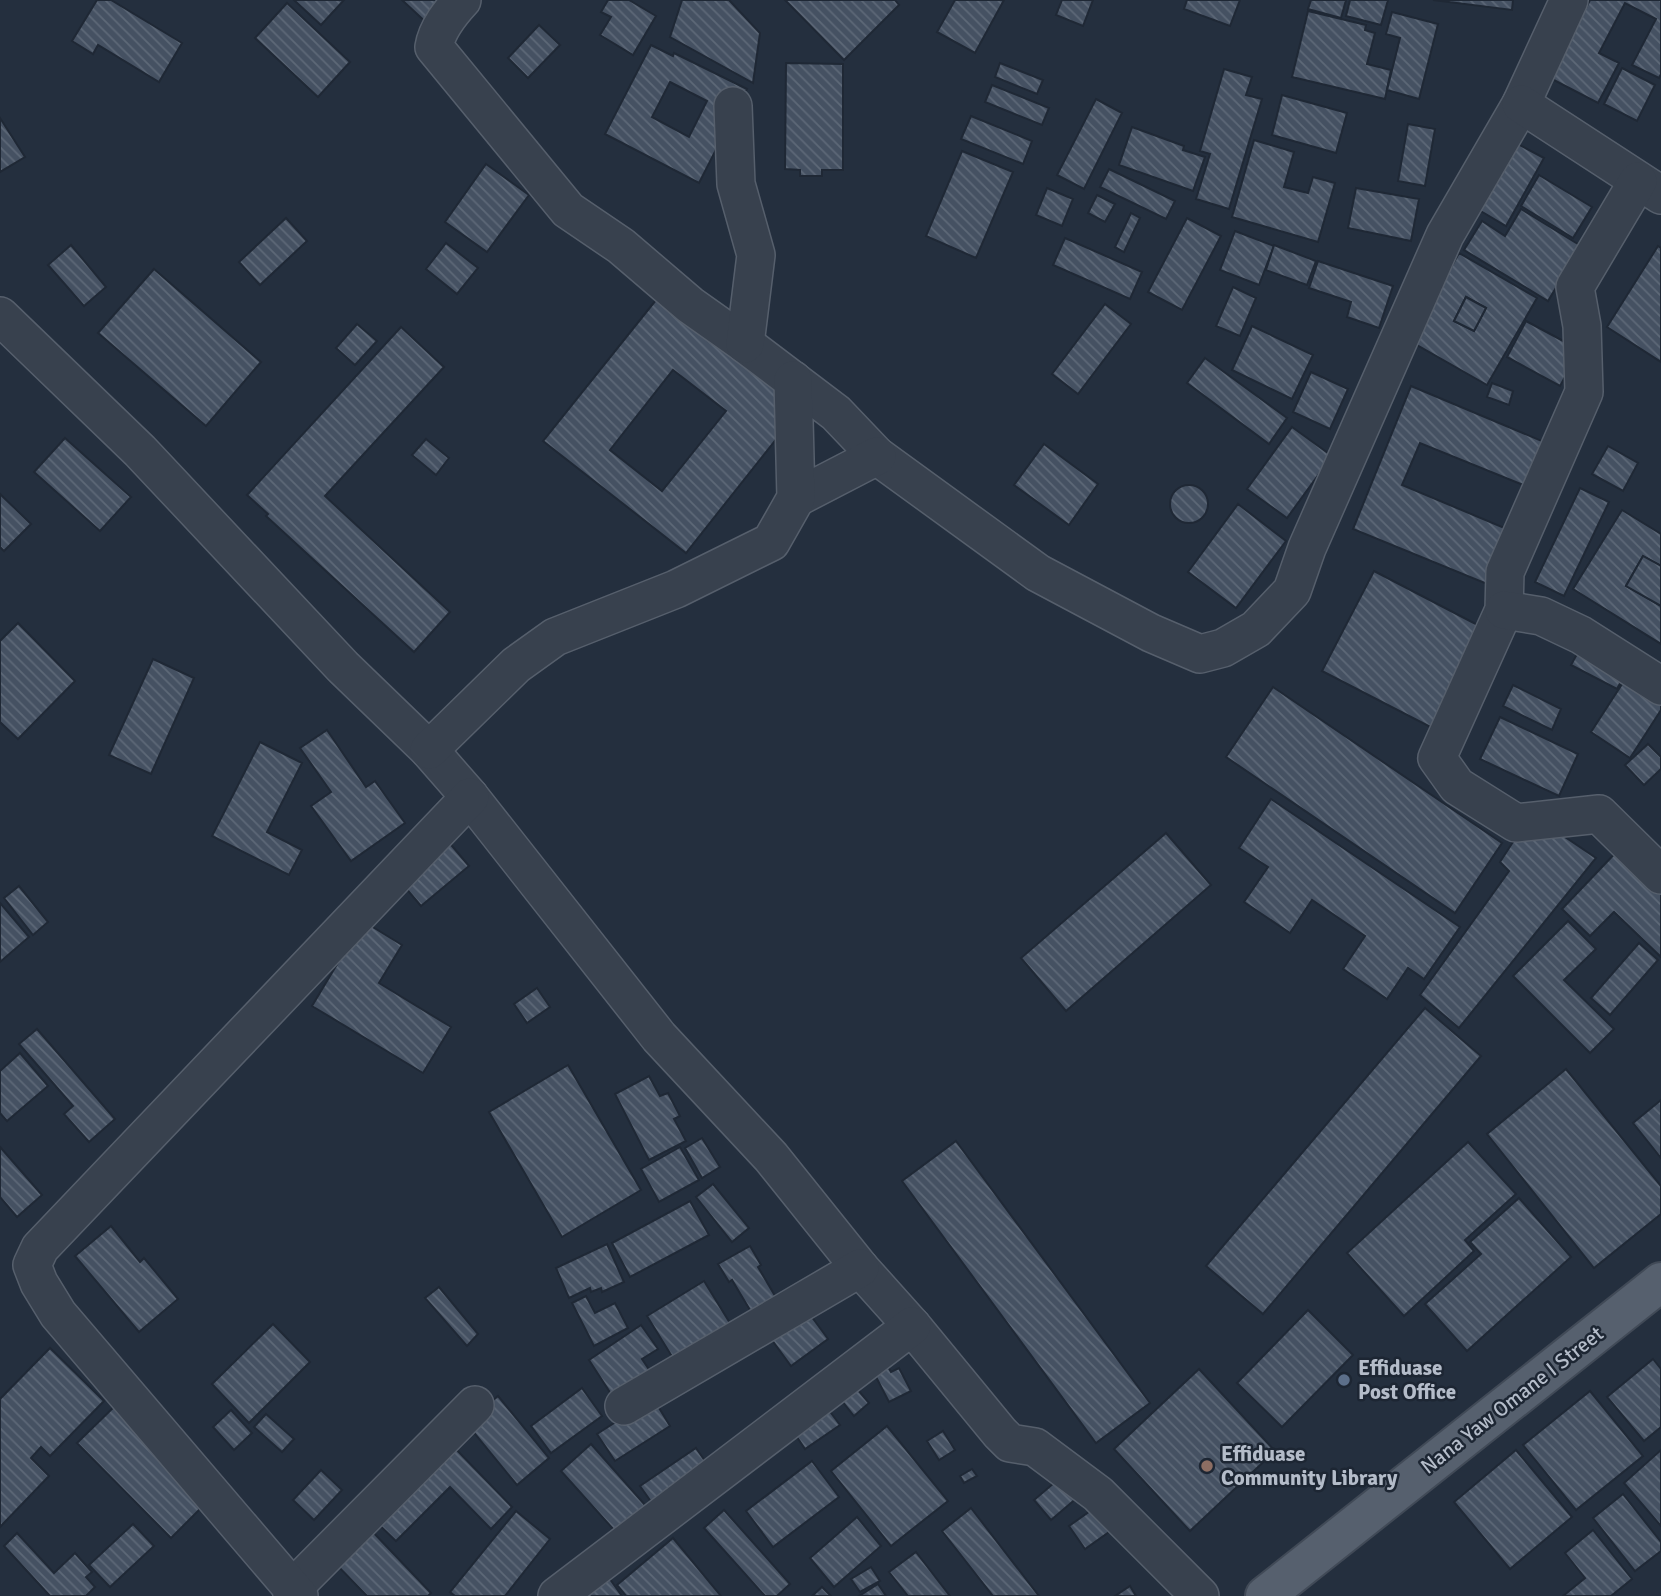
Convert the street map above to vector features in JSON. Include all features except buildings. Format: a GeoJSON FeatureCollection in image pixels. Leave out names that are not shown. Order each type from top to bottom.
{"type":"FeatureCollection","features":[{"type":"Feature","properties":{"kind":"main road","name":"Nana Yaw Omane I Street"},"geometry":{"type":"LineString","coordinates":[[1265,1596],[1661,1282]]}},
{"type":"Feature","properties":{"kind":"street"},"geometry":{"type":"LineString","coordinates":[[462,0],[450,13],[434,47],[568,211],[621,246],[690,305],[836,413],[877,456],[1038,573],[1151,633],[1199,654],[1223,648],[1256,629],[1292,591],[1307,548],[1445,235],[1521,104],[1569,0]]}},
{"type":"Feature","properties":{"kind":"street"},"geometry":{"type":"LineString","coordinates":[[1521,104],[1649,188],[1575,287],[1582,326],[1584,392],[1505,572],[1504,610],[1437,758],[1457,786],[1516,823],[1599,814],[1661,875]]}},
{"type":"Feature","properties":{"kind":"street"},"geometry":{"type":"LineString","coordinates":[[733,106],[736,184],[756,255],[745,344]]}},
{"type":"Feature","properties":{"kind":"street"},"geometry":{"type":"LineString","coordinates":[[0,316],[140,451],[343,667],[429,750],[470,797],[659,1037],[771,1157],[860,1269],[912,1326],[1010,1443],[1035,1447],[1098,1494],[1200,1596]]}},
{"type":"Feature","properties":{"kind":"street"},"geometry":{"type":"LineString","coordinates":[[429,750],[516,665],[555,637],[676,589],[771,542],[796,498],[793,380]]}},
{"type":"Feature","properties":{"kind":"street"},"geometry":{"type":"LineString","coordinates":[[796,498],[877,456]]}},
{"type":"Feature","properties":{"kind":"street"},"geometry":{"type":"LineString","coordinates":[[1504,610],[1541,616],[1661,685]]}},
{"type":"Feature","properties":{"kind":"street"},"geometry":{"type":"LineString","coordinates":[[470,797],[40,1248],[32,1265],[39,1283],[58,1314],[295,1593],[475,1405]]}},
{"type":"Feature","properties":{"kind":"street"},"geometry":{"type":"LineString","coordinates":[[624,1406],[860,1269]]}},
{"type":"Feature","properties":{"kind":"street"},"geometry":{"type":"LineString","coordinates":[[557,1596],[912,1326]]}},
{"type":"Feature","properties":{"kind":"place","name":"Effiduase Post Office"},"geometry":{"type":"Point","coordinates":[1344,1380]}},
{"type":"Feature","properties":{"kind":"place","name":"Effiduase Community Library"},"geometry":{"type":"Point","coordinates":[1207,1466]}}]}
